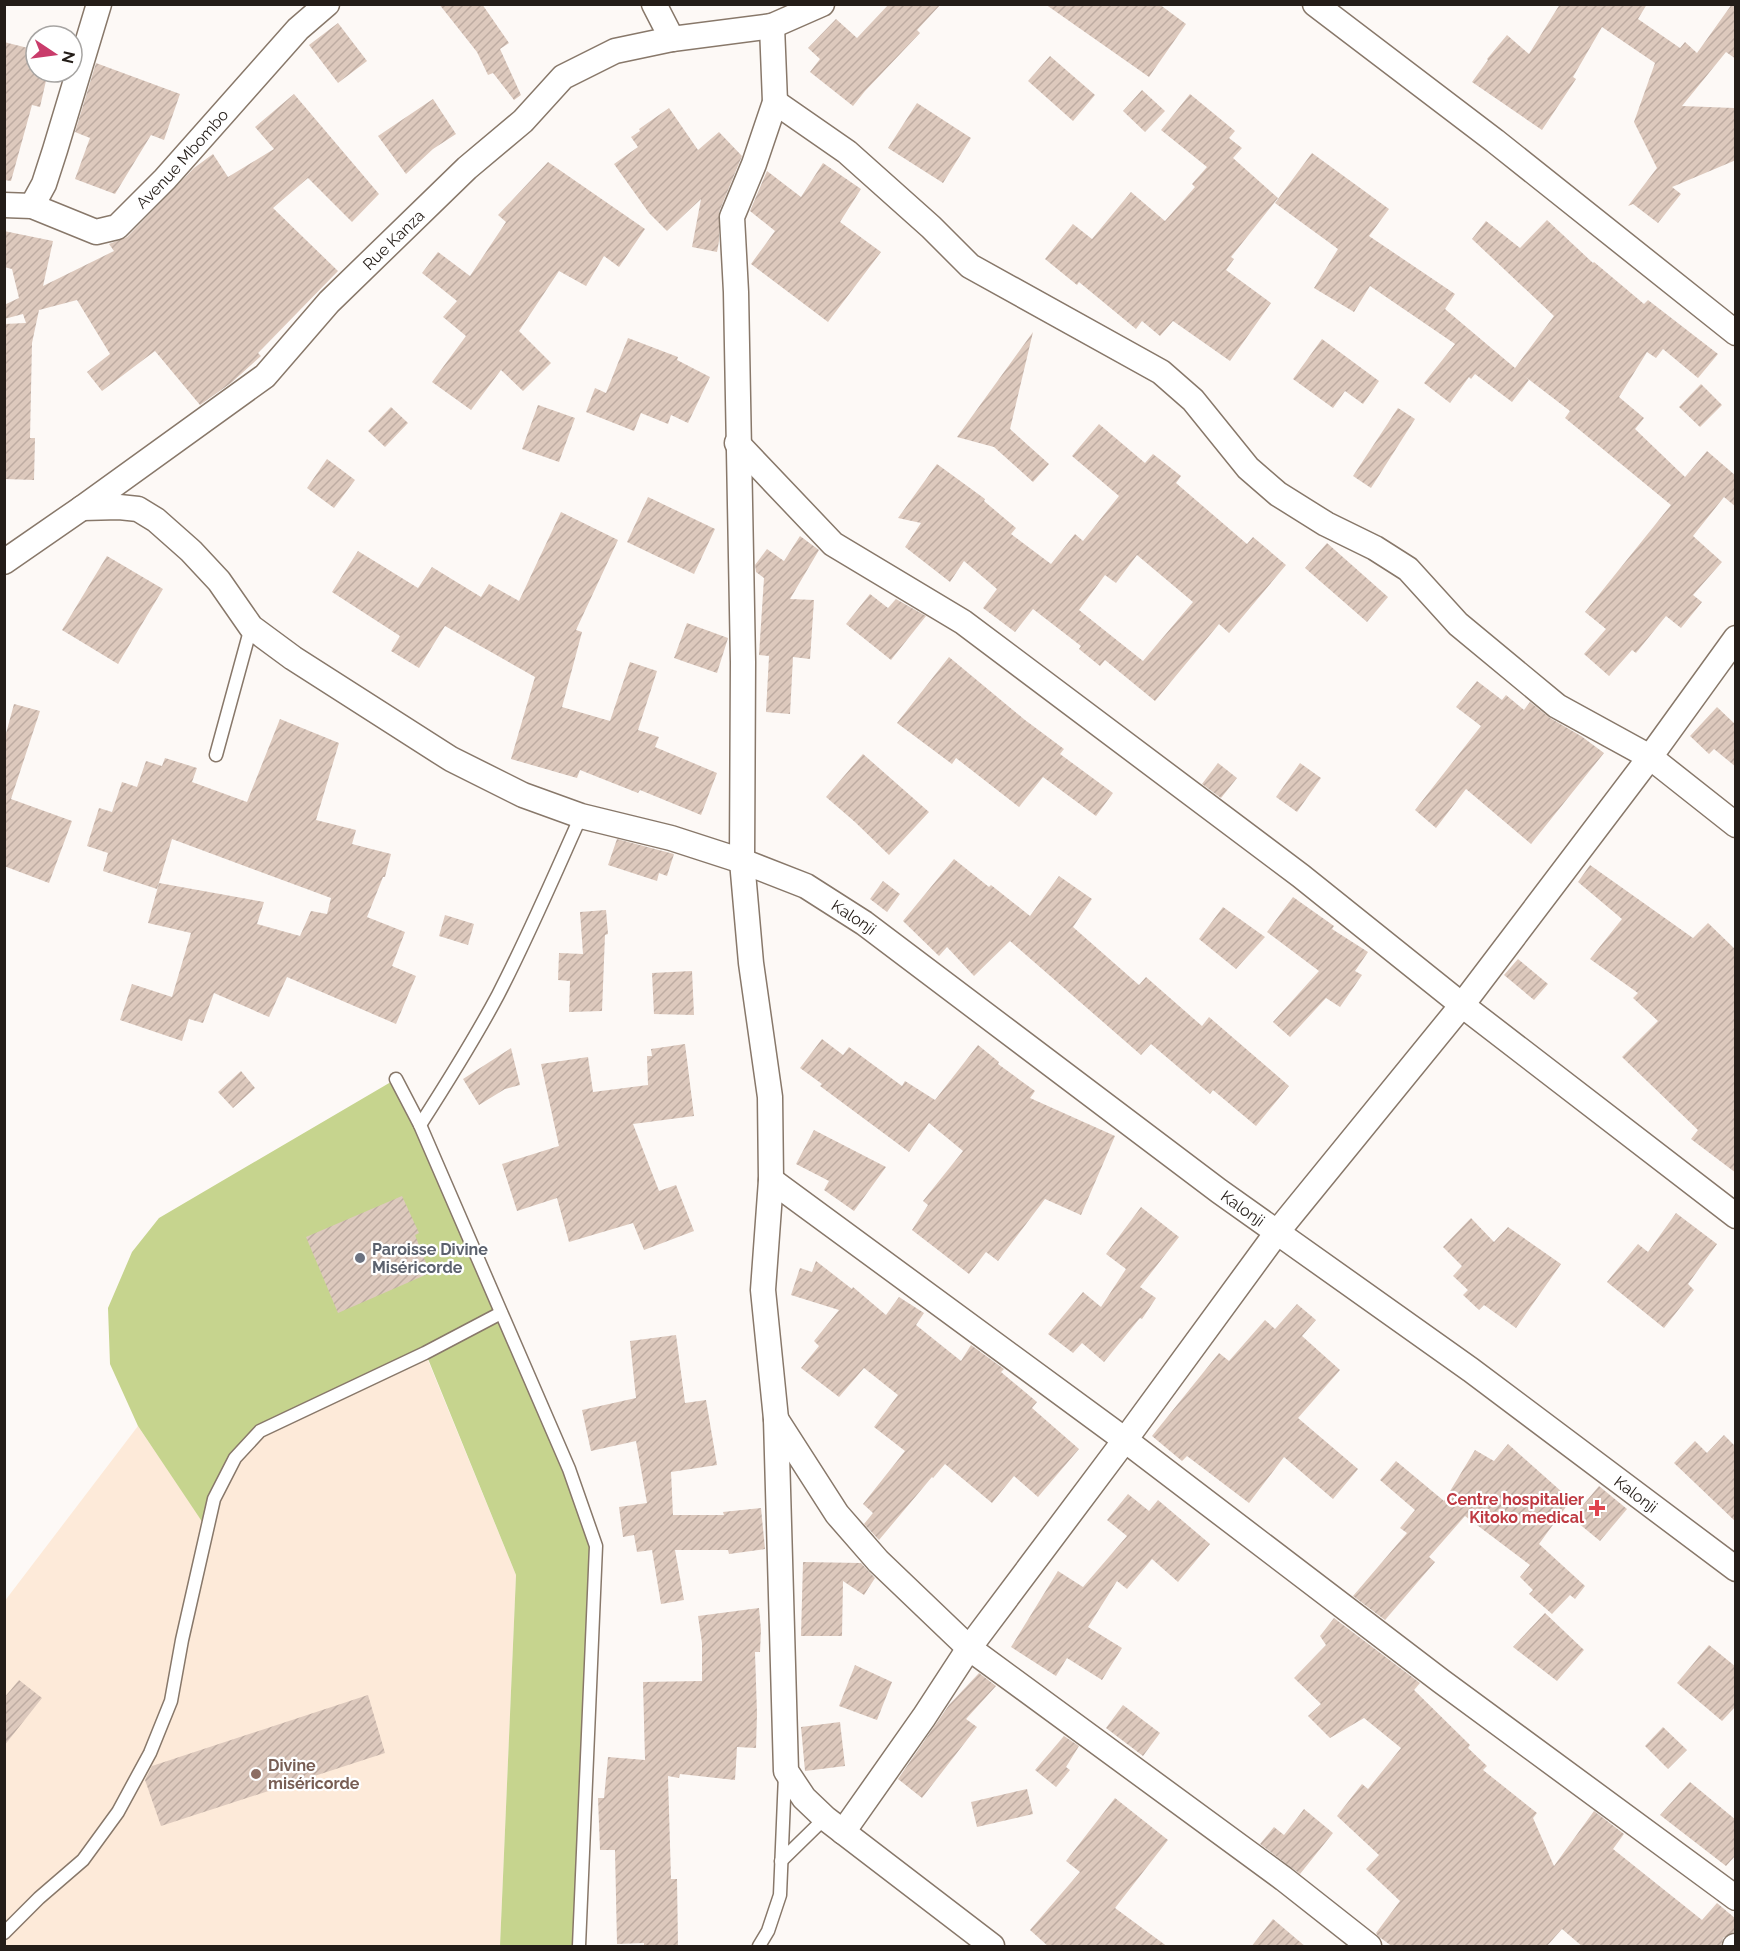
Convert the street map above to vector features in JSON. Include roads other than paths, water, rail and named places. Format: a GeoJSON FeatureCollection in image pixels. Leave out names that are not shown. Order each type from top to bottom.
{"type":"FeatureCollection","features":[{"type":"Feature","properties":{"kind":"street"},"geometry":{"type":"LineString","coordinates":[[32,206],[44,184],[56,150],[99,4]]}},
{"type":"Feature","properties":{"kind":"street","name":"Avenue Mbombo"},"geometry":{"type":"LineString","coordinates":[[4,205],[32,206],[96,232],[117,227],[165,179],[298,29],[327,4]]}},
{"type":"Feature","properties":{"kind":"street"},"geometry":{"type":"LineString","coordinates":[[654,4],[672,39]]}},
{"type":"Feature","properties":{"kind":"street","name":"Rue Kanza"},"geometry":{"type":"LineString","coordinates":[[4,562],[265,376],[329,302],[467,168],[523,121],[563,77],[615,51],[672,39],[772,26],[822,4]]}},
{"type":"Feature","properties":{"kind":"street"},"geometry":{"type":"LineString","coordinates":[[1315,4],[1495,141],[1736,333]]}},
{"type":"Feature","properties":{"kind":"street"},"geometry":{"type":"LineString","coordinates":[[772,26],[775,102],[754,164],[732,217],[742,662],[742,861],[751,963],[770,1097],[771,1180],[763,1290],[776,1419],[786,1771],[804,1798],[834,1825],[992,1947]]}},
{"type":"Feature","properties":{"kind":"street"},"geometry":{"type":"LineString","coordinates":[[775,102],[847,152],[931,227],[970,266],[1161,372],[1193,400],[1248,468],[1278,494],[1326,524],[1375,548],[1408,569],[1458,624],[1557,706],[1650,757],[1736,825]]}},
{"type":"Feature","properties":{"kind":"street"},"geometry":{"type":"LineString","coordinates":[[737,443],[833,544],[963,622],[1300,876],[1462,1005],[1736,1216]]}},
{"type":"Feature","properties":{"kind":"street","name":"Kalonji"},"geometry":{"type":"LineString","coordinates":[[82,508],[138,509],[156,520],[191,551],[219,581],[251,627],[293,658],[452,759],[524,795],[581,816],[671,838],[742,861],[806,886],[864,923],[1219,1191],[1471,1370],[1736,1569]]}},
{"type":"Feature","properties":{"kind":"street"},"geometry":{"type":"LineString","coordinates":[[834,1825],[924,1717],[969,1648],[1278,1231],[1462,1005],[1650,757],[1736,638]]}},
{"type":"Feature","properties":{"kind":"street"},"geometry":{"type":"LineString","coordinates":[[771,1180],[1125,1440],[1441,1681],[1736,1898]]}},
{"type":"Feature","properties":{"kind":"street"},"geometry":{"type":"LineString","coordinates":[[776,1419],[837,1514],[878,1562],[969,1648],[1284,1879],[1368,1947]]}},
{"type":"Feature","properties":{"kind":"lane"},"geometry":{"type":"LineString","coordinates":[[216,755],[251,627]]}},
{"type":"Feature","properties":{"kind":"lane"},"geometry":{"type":"LineString","coordinates":[[420,1125],[459,1065],[498,995],[581,816]]}},
{"type":"Feature","properties":{"kind":"lane"},"geometry":{"type":"LineString","coordinates":[[396,1078],[420,1125],[501,1312],[568,1469],[596,1546],[579,1947]]}},
{"type":"Feature","properties":{"kind":"lane"},"geometry":{"type":"LineString","coordinates":[[4,1933],[39,1898],[83,1860],[118,1812],[150,1753],[171,1701],[214,1498],[236,1458],[260,1431],[426,1353],[501,1312]]}},
{"type":"Feature","properties":{"kind":"lane"},"geometry":{"type":"LineString","coordinates":[[759,1947],[768,1931],[780,1895],[786,1771]]}},
{"type":"Feature","properties":{"kind":"lane"},"geometry":{"type":"LineString","coordinates":[[782,1861],[834,1825]]}},
{"type":"Feature","properties":{"kind":"place","name":"Paroisse Divine Miséricorde"},"geometry":{"type":"Point","coordinates":[360,1258]}},
{"type":"Feature","properties":{"kind":"place","name":"Centre hospitalier Kitoko medical"},"geometry":{"type":"Point","coordinates":[1597,1508]}},
{"type":"Feature","properties":{"kind":"place","name":"Divine miséricorde"},"geometry":{"type":"Point","coordinates":[256,1774]}}]}
